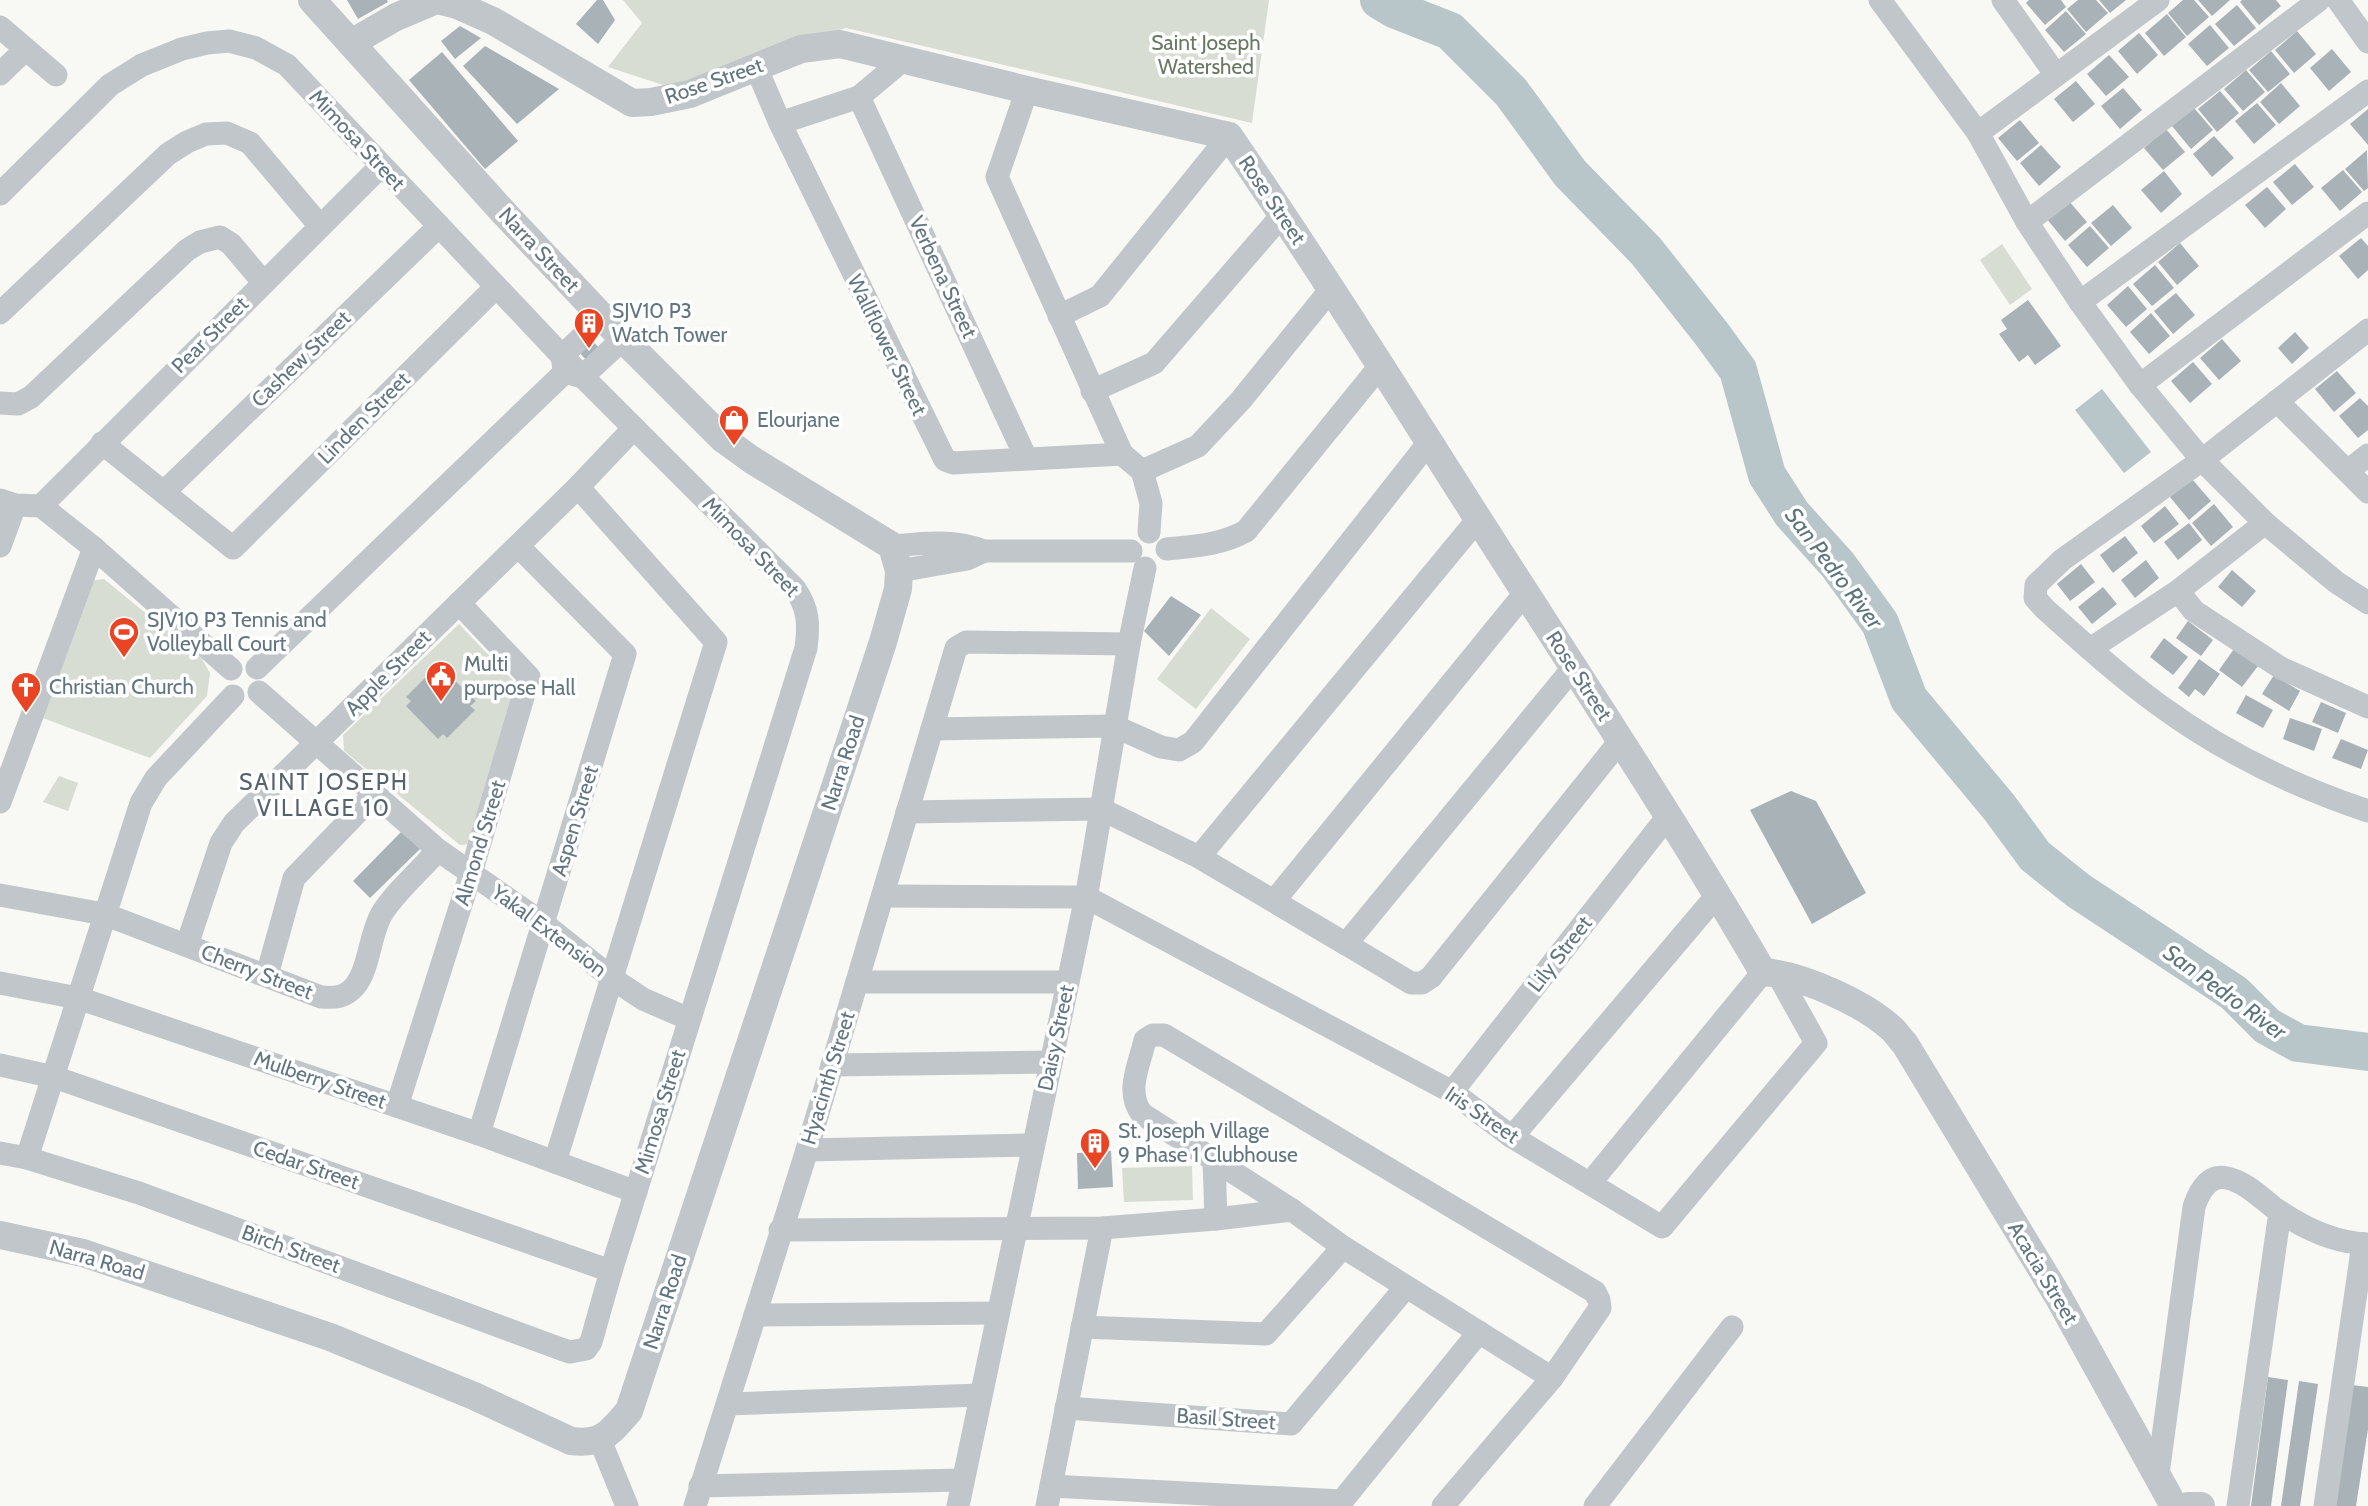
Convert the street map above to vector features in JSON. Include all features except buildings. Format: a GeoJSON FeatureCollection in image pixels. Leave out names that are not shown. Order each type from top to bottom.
{"type":"FeatureCollection","features":[{"type":"Feature","properties":{"kind":"street","name":"Narra Street"},"geometry":{"type":"LineString","coordinates":[[313,0],[505,215],[723,439],[896,559]]}},
{"type":"Feature","properties":{"kind":"street","name":"Rose Street"},"geometry":{"type":"LineString","coordinates":[[351,43],[396,17],[437,0],[457,5],[493,21],[632,103],[651,103],[690,94],[801,49],[840,44],[1229,136],[1283,214],[1770,972]]}},
{"type":"Feature","properties":{"kind":"street"},"geometry":{"type":"LineString","coordinates":[[1880,0],[1978,133],[2027,222],[2140,385],[2202,460],[2265,523],[2336,582],[2368,603]]}},
{"type":"Feature","properties":{"kind":"street"},"geometry":{"type":"LineString","coordinates":[[1978,133],[2158,0]]}},
{"type":"Feature","properties":{"kind":"street"},"geometry":{"type":"LineString","coordinates":[[2027,222],[2319,0]]}},
{"type":"Feature","properties":{"kind":"street"},"geometry":{"type":"LineString","coordinates":[[2338,0],[2368,42]]}},
{"type":"Feature","properties":{"kind":"street"},"geometry":{"type":"LineString","coordinates":[[2006,1],[2056,75]]}},
{"type":"Feature","properties":{"kind":"street"},"geometry":{"type":"LineString","coordinates":[[0,27],[56,75]]}},
{"type":"Feature","properties":{"kind":"street","name":"Mimosa Street"},"geometry":{"type":"LineString","coordinates":[[0,194],[110,85],[142,65],[181,50],[229,41],[270,55],[287,65],[496,287],[569,369],[634,429],[803,600],[808,615],[806,648],[591,1342],[580,1352]]}},
{"type":"Feature","properties":{"kind":"street"},"geometry":{"type":"LineString","coordinates":[[0,74],[25,50]]}},
{"type":"Feature","properties":{"kind":"street"},"geometry":{"type":"LineString","coordinates":[[780,123],[859,97],[903,60]]}},
{"type":"Feature","properties":{"kind":"street","name":"Wallflower Street"},"geometry":{"type":"LineString","coordinates":[[756,67],[780,123],[945,460],[953,463],[1122,454]]}},
{"type":"Feature","properties":{"kind":"street"},"geometry":{"type":"LineString","coordinates":[[1027,90],[997,177],[1122,454],[1142,471],[1151,503],[1149,532]]}},
{"type":"Feature","properties":{"kind":"street"},"geometry":{"type":"LineString","coordinates":[[2080,302],[2368,91]]}},
{"type":"Feature","properties":{"kind":"street","name":"Verbena Street"},"geometry":{"type":"LineString","coordinates":[[859,97],[1027,458]]}},
{"type":"Feature","properties":{"kind":"street"},"geometry":{"type":"LineString","coordinates":[[0,313],[168,154],[206,134],[228,133],[250,143],[320,226]]}},
{"type":"Feature","properties":{"kind":"street"},"geometry":{"type":"LineString","coordinates":[[1059,316],[1100,296],[1229,136]]}},
{"type":"Feature","properties":{"kind":"street","name":"Pear Street"},"geometry":{"type":"LineString","coordinates":[[41,506],[381,166]]}},
{"type":"Feature","properties":{"kind":"street"},"geometry":{"type":"LineString","coordinates":[[2140,385],[2368,213]]}},
{"type":"Feature","properties":{"kind":"street"},"geometry":{"type":"LineString","coordinates":[[1092,391],[1154,363],[1283,214]]}},
{"type":"Feature","properties":{"kind":"street","name":"Cashew Street"},"geometry":{"type":"LineString","coordinates":[[164,492],[439,226]]}},
{"type":"Feature","properties":{"kind":"street"},"geometry":{"type":"LineString","coordinates":[[0,403],[18,404],[32,397],[187,250],[200,242],[220,237],[231,244],[263,282]]}},
{"type":"Feature","properties":{"kind":"street","name":"Linden Street"},"geometry":{"type":"LineString","coordinates":[[164,492],[233,548],[496,287]]}},
{"type":"Feature","properties":{"kind":"street"},"geometry":{"type":"LineString","coordinates":[[1142,471],[1198,446],[1241,400],[1331,289]]}},
{"type":"Feature","properties":{"kind":"street"},"geometry":{"type":"LineString","coordinates":[[257,668],[569,369],[603,318]]}},
{"type":"Feature","properties":{"kind":"street"},"geometry":{"type":"LineString","coordinates":[[2368,330],[2202,460],[2062,560],[2036,585],[2035,598],[2090,649],[2161,706],[2243,758],[2324,796],[2368,811]]}},
{"type":"Feature","properties":{"kind":"street"},"geometry":{"type":"LineString","coordinates":[[569,369],[623,339]]}},
{"type":"Feature","properties":{"kind":"street"},"geometry":{"type":"LineString","coordinates":[[1167,549],[1213,545],[1246,531],[1380,366]]}},
{"type":"Feature","properties":{"kind":"street"},"geometry":{"type":"LineString","coordinates":[[2277,401],[2349,470],[2368,492]]}},
{"type":"Feature","properties":{"kind":"street","name":"Apple Street"},"geometry":{"type":"LineString","coordinates":[[187,945],[227,832],[634,429]]}},
{"type":"Feature","properties":{"kind":"street"},"geometry":{"type":"LineString","coordinates":[[932,729],[1114,726],[1161,747],[1179,750],[1193,742],[1429,442]]}},
{"type":"Feature","properties":{"kind":"street"},"geometry":{"type":"LineString","coordinates":[[102,443],[164,492]]}},
{"type":"Feature","properties":{"kind":"street"},"geometry":{"type":"LineString","coordinates":[[2349,470],[2368,455]]}},
{"type":"Feature","properties":{"kind":"street"},"geometry":{"type":"LineString","coordinates":[[555,1163],[716,642],[578,487]]}},
{"type":"Feature","properties":{"kind":"street"},"geometry":{"type":"LineString","coordinates":[[0,546],[8,502],[41,506],[94,548],[231,669]]}},
{"type":"Feature","properties":{"kind":"street"},"geometry":{"type":"LineString","coordinates":[[1199,857],[1478,519]]}},
{"type":"Feature","properties":{"kind":"street"},"geometry":{"type":"LineString","coordinates":[[2090,649],[2178,591],[2265,523]]}},
{"type":"Feature","properties":{"kind":"street"},"geometry":{"type":"LineString","coordinates":[[896,559],[967,559],[984,551],[1138,559],[1156,567],[1167,555],[1167,549],[1159,536],[1149,532],[1138,536],[1132,545],[1138,559]]}},
{"type":"Feature","properties":{"kind":"street","name":"Aspen Street"},"geometry":{"type":"LineString","coordinates":[[479,1134],[625,654],[518,545]]}},
{"type":"Feature","properties":{"kind":"street"},"geometry":{"type":"LineString","coordinates":[[0,802],[94,548]]}},
{"type":"Feature","properties":{"kind":"street","name":"Narra Road"},"geometry":{"type":"LineString","coordinates":[[0,1235],[83,1254],[205,1293],[330,1337],[474,1396],[571,1441],[600,1440],[629,1411],[883,642],[898,589],[896,559]]}},
{"type":"Feature","properties":{"kind":"street","name":"Daisy Street"},"geometry":{"type":"LineString","coordinates":[[958,1506],[1086,897],[1129,644],[1138,559]]}},
{"type":"Feature","properties":{"kind":"street"},"geometry":{"type":"LineString","coordinates":[[2178,591],[2194,611],[2281,668],[2368,708]]}},
{"type":"Feature","properties":{"kind":"street"},"geometry":{"type":"LineString","coordinates":[[1274,901],[1525,593]]}},
{"type":"Feature","properties":{"kind":"street","name":"Almond Street"},"geometry":{"type":"LineString","coordinates":[[397,1106],[471,873],[529,677],[459,603]]}},
{"type":"Feature","properties":{"kind":"street","name":"Hyacinth Street"},"geometry":{"type":"LineString","coordinates":[[697,1496],[807,1150],[956,648],[966,642],[1129,644]]}},
{"type":"Feature","properties":{"kind":"street"},"geometry":{"type":"LineString","coordinates":[[244,663],[257,668],[262,676],[259,692],[244,700],[233,696],[226,683],[231,669],[244,663]]}},
{"type":"Feature","properties":{"kind":"street"},"geometry":{"type":"LineString","coordinates":[[1346,944],[1573,668]]}},
{"type":"Feature","properties":{"kind":"street","name":"Yakal Extension"},"geometry":{"type":"LineString","coordinates":[[259,692],[438,850],[544,923],[613,979],[643,999],[689,1019]]}},
{"type":"Feature","properties":{"kind":"street"},"geometry":{"type":"LineString","coordinates":[[27,1158],[141,803],[156,778],[233,696]]}},
{"type":"Feature","properties":{"kind":"street"},"geometry":{"type":"LineString","coordinates":[[907,812],[1101,809],[1199,857],[1411,984],[1422,983],[1431,977],[1620,741]]}},
{"type":"Feature","properties":{"kind":"street"},"geometry":{"type":"LineString","coordinates":[[267,975],[294,878],[374,795]]}},
{"type":"Feature","properties":{"kind":"street","name":"Lily Street"},"geometry":{"type":"LineString","coordinates":[[1452,1092],[1668,816]]}},
{"type":"Feature","properties":{"kind":"street","name":"Cherry Street"},"geometry":{"type":"LineString","coordinates":[[0,895],[104,914],[321,997],[337,998],[346,994],[356,984],[380,917],[438,850]]}},
{"type":"Feature","properties":{"kind":"street"},"geometry":{"type":"LineString","coordinates":[[1512,1137],[1718,894]]}},
{"type":"Feature","properties":{"kind":"street"},"geometry":{"type":"LineString","coordinates":[[883,896],[1086,897]]}},
{"type":"Feature","properties":{"kind":"street","name":"Iris Street"},"geometry":{"type":"LineString","coordinates":[[1086,897],[1452,1092],[1512,1137],[1662,1227],[1816,1043],[1770,972]]}},
{"type":"Feature","properties":{"kind":"street"},"geometry":{"type":"LineString","coordinates":[[1591,1182],[1770,972]]}},
{"type":"Feature","properties":{"kind":"street","name":"Acacia Street"},"geometry":{"type":"LineString","coordinates":[[1770,972],[1846,997],[1891,1027],[1905,1044],[2059,1298],[2174,1506]]}},
{"type":"Feature","properties":{"kind":"street"},"geometry":{"type":"LineString","coordinates":[[857,982],[1068,982]]}},
{"type":"Feature","properties":{"kind":"street","name":"Mulberry Street"},"geometry":{"type":"LineString","coordinates":[[0,983],[78,999],[479,1134],[636,1192]]}},
{"type":"Feature","properties":{"kind":"street"},"geometry":{"type":"LineString","coordinates":[[1443,1506],[1552,1378],[1600,1308],[1595,1292],[1164,1034],[1153,1035],[1145,1040],[1132,1092],[1134,1104],[1142,1114],[1292,1210],[1343,1247],[1552,1378]]}},
{"type":"Feature","properties":{"kind":"street"},"geometry":{"type":"LineString","coordinates":[[832,1065],[1051,1062]]}},
{"type":"Feature","properties":{"kind":"street","name":"Cedar Street"},"geometry":{"type":"LineString","coordinates":[[0,1065],[54,1077],[611,1271]]}},
{"type":"Feature","properties":{"kind":"street"},"geometry":{"type":"LineString","coordinates":[[807,1150],[1033,1145]]}},
{"type":"Feature","properties":{"kind":"street","name":"Birch Street"},"geometry":{"type":"LineString","coordinates":[[0,1153],[27,1158],[139,1193],[561,1349],[580,1352]]}},
{"type":"Feature","properties":{"kind":"street"},"geometry":{"type":"LineString","coordinates":[[1214,1161],[1216,1219]]}},
{"type":"Feature","properties":{"kind":"street"},"geometry":{"type":"LineString","coordinates":[[2158,1474],[2194,1207],[2200,1191],[2211,1180],[2225,1177],[2242,1183],[2280,1212],[2323,1236],[2365,1244],[2325,1506]]}},
{"type":"Feature","properties":{"kind":"street"},"geometry":{"type":"LineString","coordinates":[[780,1230],[1102,1227],[1216,1219],[1292,1210]]}},
{"type":"Feature","properties":{"kind":"street"},"geometry":{"type":"LineString","coordinates":[[2238,1506],[2280,1212]]}},
{"type":"Feature","properties":{"kind":"street"},"geometry":{"type":"LineString","coordinates":[[1102,1227],[1049,1496],[1342,1502],[1479,1332]]}},
{"type":"Feature","properties":{"kind":"street"},"geometry":{"type":"LineString","coordinates":[[1082,1327],[1266,1334],[1343,1247]]}},
{"type":"Feature","properties":{"kind":"street","name":"Basil Street"},"geometry":{"type":"LineString","coordinates":[[1066,1408],[1291,1424],[1406,1287]]}},
{"type":"Feature","properties":{"kind":"street"},"geometry":{"type":"LineString","coordinates":[[755,1315],[998,1313]]}},
{"type":"Feature","properties":{"kind":"street"},"geometry":{"type":"LineString","coordinates":[[1595,1506],[1732,1327]]}},
{"type":"Feature","properties":{"kind":"street"},"geometry":{"type":"LineString","coordinates":[[728,1404],[980,1395]]}},
{"type":"Feature","properties":{"kind":"street"},"geometry":{"type":"LineString","coordinates":[[600,1440],[626,1506]]}},
{"type":"Feature","properties":{"kind":"street"},"geometry":{"type":"LineString","coordinates":[[697,1496],[962,1479]]}},
{"type":"Feature","properties":{"kind":"street"},"geometry":{"type":"LineString","coordinates":[[2188,1506],[2201,1506]]}},
{"type":"Feature","properties":{"kind":"green space","name":"Saint Joseph Watershed"},"geometry":{"type":"Polygon","coordinates":[[[623,0],[1269,0],[1252,123],[846,28],[669,87],[608,67],[642,23],[623,0]]]}},
{"type":"Feature","properties":{"kind":"green space"},"geometry":{"type":"Polygon","coordinates":[[[2002,244],[2032,289],[2010,305],[1980,260],[2002,244]]]}},
{"type":"Feature","properties":{"kind":"green space"},"geometry":{"type":"Polygon","coordinates":[[[104,579],[202,659],[210,673],[207,696],[150,758],[40,717],[89,581],[104,579]]]}},
{"type":"Feature","properties":{"kind":"green space"},"geometry":{"type":"Polygon","coordinates":[[[1211,608],[1250,639],[1196,709],[1157,679],[1211,608]]]}},
{"type":"Feature","properties":{"kind":"green space"},"geometry":{"type":"Polygon","coordinates":[[[459,624],[521,689],[473,844],[460,845],[344,751],[343,735],[459,624]]]}},
{"type":"Feature","properties":{"kind":"green space"},"geometry":{"type":"Polygon","coordinates":[[[59,776],[78,783],[68,811],[43,802],[59,776]]]}},
{"type":"Feature","properties":{"kind":"green space"},"geometry":{"type":"Polygon","coordinates":[[[1192,1166],[1193,1200],[1124,1202],[1122,1168],[1192,1166]]]}},
{"type":"Feature","properties":{"kind":"shaded area"},"geometry":{"type":"Polygon","coordinates":[[[2102,389],[2151,452],[2124,473],[2075,410],[2102,389]]]}},
{"type":"Feature","properties":{"kind":"waterway","name":"San Pedro River"},"geometry":{"type":"LineString","coordinates":[[1379,0],[1394,9],[1450,31],[1511,92],[1570,173],[1646,251],[1711,333],[1738,370],[1767,475],[1792,514],[1838,565],[1880,623],[1909,699],[1999,807],[2035,856],[2079,891],[2234,993],[2267,1026],[2298,1043],[2368,1052]]}},
{"type":"Feature","properties":{"kind":"place","name":"SJV10 P3 Watch Tower"},"geometry":{"type":"Point","coordinates":[589,350]}},
{"type":"Feature","properties":{"kind":"place","name":"Elourjane"},"geometry":{"type":"Point","coordinates":[734,447]}},
{"type":"Feature","properties":{"kind":"place","name":"SJV10 P3 Tennis and Volleyball Court"},"geometry":{"type":"Point","coordinates":[124,659]}},
{"type":"Feature","properties":{"kind":"place","name":"Multi purpose Hall"},"geometry":{"type":"Point","coordinates":[441,703]}},
{"type":"Feature","properties":{"kind":"place","name":"Christian Church"},"geometry":{"type":"Point","coordinates":[26,714]}},
{"type":"Feature","properties":{"kind":"place","name":"St. Joseph Village 9 Phase 1 Clubhouse"},"geometry":{"type":"Point","coordinates":[1095,1170]}},
{"type":"Feature","properties":{"kind":"district","name":"SAINT JOSEPH VILLAGE 10"},"geometry":{"type":"Point","coordinates":[324,795]}}]}
